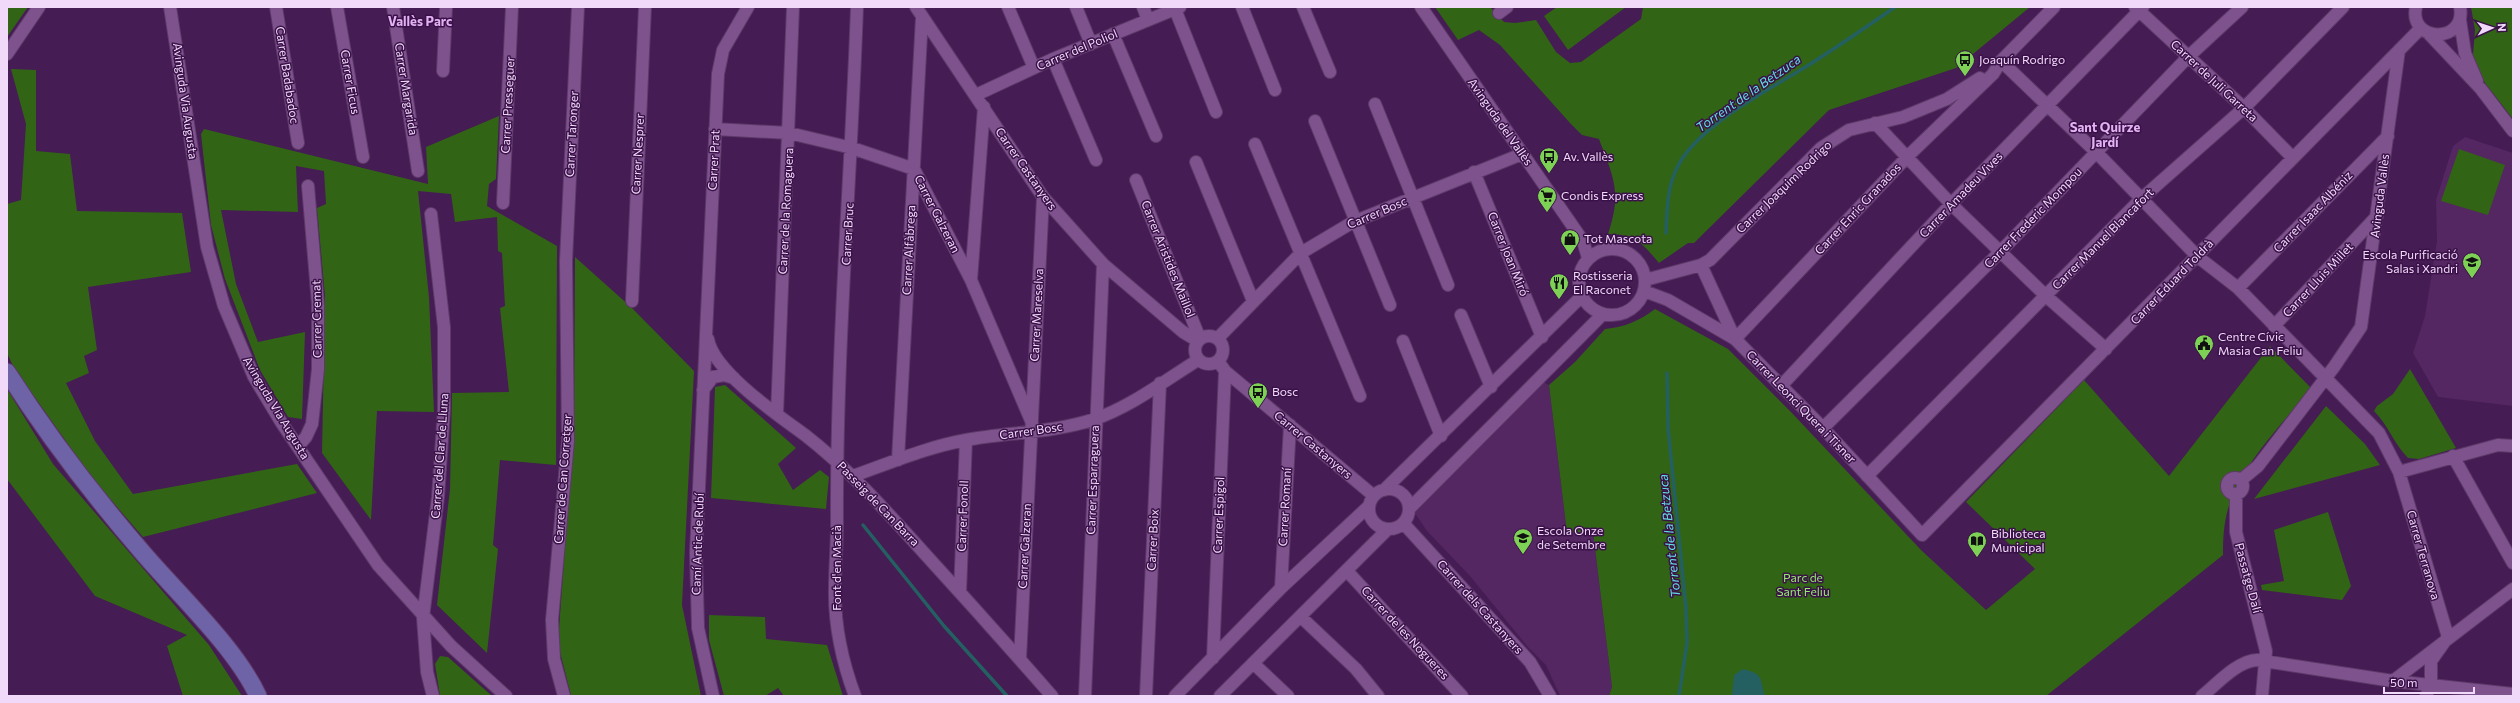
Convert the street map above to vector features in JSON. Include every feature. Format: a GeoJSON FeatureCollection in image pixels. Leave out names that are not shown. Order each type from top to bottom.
{"type":"FeatureCollection","features":[{"type":"Feature","properties":{"kind":"main road"},"geometry":{"type":"LineString","coordinates":[[7,372],[82,481],[224,646],[250,680],[258,696]]}},
{"type":"Feature","properties":{"kind":"street"},"geometry":{"type":"LineString","coordinates":[[7,54],[39,7]]}},
{"type":"Feature","properties":{"kind":"street","name":"Avinguda Via Augusta"},"geometry":{"type":"LineString","coordinates":[[170,7],[182,74],[201,217],[214,276],[237,342],[250,370],[298,446],[378,565],[424,618],[506,696]]}},
{"type":"Feature","properties":{"kind":"street","name":"Carrer Badabadoc"},"geometry":{"type":"LineString","coordinates":[[276,7],[298,143]]}},
{"type":"Feature","properties":{"kind":"street","name":"Carrer Ficus"},"geometry":{"type":"LineString","coordinates":[[337,7],[363,157]]}},
{"type":"Feature","properties":{"kind":"street","name":"Carrer Margarida"},"geometry":{"type":"LineString","coordinates":[[393,7],[418,171]]}},
{"type":"Feature","properties":{"kind":"street"},"geometry":{"type":"LineString","coordinates":[[443,71],[446,7]]}},
{"type":"Feature","properties":{"kind":"street","name":"Carrer Presseguer"},"geometry":{"type":"LineString","coordinates":[[503,203],[512,7]]}},
{"type":"Feature","properties":{"kind":"street","name":"Carrer Taronger"},"geometry":{"type":"LineString","coordinates":[[566,261],[578,7]]}},
{"type":"Feature","properties":{"kind":"street","name":"Carrer Nesprer"},"geometry":{"type":"LineString","coordinates":[[632,301],[645,7]]}},
{"type":"Feature","properties":{"kind":"street","name":"Carrer Prat"},"geometry":{"type":"LineString","coordinates":[[706,320],[715,129],[720,60],[738,12],[748,7]]}},
{"type":"Feature","properties":{"kind":"street","name":"Carrer de la Romaguera"},"geometry":{"type":"LineString","coordinates":[[777,414],[793,7]]}},
{"type":"Feature","properties":{"kind":"street","name":"Carrer Bruc"},"geometry":{"type":"LineString","coordinates":[[836,461],[852,148],[857,7]]}},
{"type":"Feature","properties":{"kind":"street"},"geometry":{"type":"LineString","coordinates":[[1008,7],[1034,68]]}},
{"type":"Feature","properties":{"kind":"street"},"geometry":{"type":"LineString","coordinates":[[1076,7],[1091,44]]}},
{"type":"Feature","properties":{"kind":"street"},"geometry":{"type":"LineString","coordinates":[[1143,7],[1148,20]]}},
{"type":"Feature","properties":{"kind":"street"},"geometry":{"type":"LineString","coordinates":[[1242,7],[1275,90]]}},
{"type":"Feature","properties":{"kind":"street"},"geometry":{"type":"LineString","coordinates":[[1303,7],[1330,72]]}},
{"type":"Feature","properties":{"kind":"street","name":"Avinguda del Vallès"},"geometry":{"type":"LineString","coordinates":[[1421,7],[1582,241],[1588,258]]}},
{"type":"Feature","properties":{"kind":"street","name":"Carrer Enric Granados"},"geometry":{"type":"LineString","coordinates":[[1735,339],[1908,156],[1993,74],[2001,61],[2054,7]]}},
{"type":"Feature","properties":{"kind":"street","name":"Carrer Frederic Mompou"},"geometry":{"type":"LineString","coordinates":[[1823,428],[2000,252],[2189,56],[2242,7]]}},
{"type":"Feature","properties":{"kind":"street","name":"Carrer Manuel Blancafort"},"geometry":{"type":"LineString","coordinates":[[1867,476],[2141,199],[2244,108],[2343,7]]}},
{"type":"Feature","properties":{"kind":"street"},"geometry":{"type":"LineString","coordinates":[[2460,7],[2460,20],[2465,53],[2481,89]]}},
{"type":"Feature","properties":{"kind":"street"},"geometry":{"type":"LineString","coordinates":[[1178,8],[1216,112]]}},
{"type":"Feature","properties":{"kind":"street","name":"Carrer del Poliol"},"geometry":{"type":"LineString","coordinates":[[976,95],[1053,59],[1178,8]]}},
{"type":"Feature","properties":{"kind":"street","name":"Carrer de Juli Garreta"},"geometry":{"type":"LineString","coordinates":[[2139,8],[2244,108],[2292,157]]}},
{"type":"Feature","properties":{"kind":"street","name":"Carrer Amadeu Vives"},"geometry":{"type":"LineString","coordinates":[[1780,386],[1951,204],[2048,106],[2139,8]]}},
{"type":"Feature","properties":{"kind":"street"},"geometry":{"type":"LineString","coordinates":[[2413,8],[2425,31],[2481,89],[2513,131]]}},
{"type":"Feature","properties":{"kind":"street","name":"Carrer Castanyers"},"geometry":{"type":"LineString","coordinates":[[919,12],[1043,197],[1103,264],[1184,332],[1199,340]]}},
{"type":"Feature","properties":{"kind":"street","name":"Carrer Alfàbrega"},"geometry":{"type":"LineString","coordinates":[[898,460],[914,169],[919,12]]}},
{"type":"Feature","properties":{"kind":"street"},"geometry":{"type":"LineString","coordinates":[[2425,31],[2440,36],[2450,32],[2460,20]]}},
{"type":"Feature","properties":{"kind":"street","name":"Carrer Eduard Toldrà"},"geometry":{"type":"LineString","coordinates":[[1922,535],[2106,350],[2292,157],[2399,50],[2425,31]]}},
{"type":"Feature","properties":{"kind":"street"},"geometry":{"type":"LineString","coordinates":[[1113,34],[1156,136]]}},
{"type":"Feature","properties":{"kind":"street","name":"Avinguda Vallès"},"geometry":{"type":"LineString","coordinates":[[2326,378],[2361,327],[2399,50]]}},
{"type":"Feature","properties":{"kind":"street"},"geometry":{"type":"LineString","coordinates":[[1053,59],[1096,160]]}},
{"type":"Feature","properties":{"kind":"street","name":"Carrer Terranova"},"geometry":{"type":"LineString","coordinates":[[2001,61],[2096,152],[2198,256],[2238,288],[2379,433],[2399,472],[2448,637]]}},
{"type":"Feature","properties":{"kind":"street","name":"Carrer Joaquim Rodrigo"},"geometry":{"type":"LineString","coordinates":[[1701,265],[1722,247],[1821,148],[1849,130],[1903,117],[1947,99],[1976,82],[2001,61]]}},
{"type":"Feature","properties":{"kind":"street"},"geometry":{"type":"LineString","coordinates":[[1375,104],[1448,285]]}},
{"type":"Feature","properties":{"kind":"street"},"geometry":{"type":"LineString","coordinates":[[971,280],[984,107]]}},
{"type":"Feature","properties":{"kind":"street"},"geometry":{"type":"LineString","coordinates":[[1314,121],[1390,305]]}},
{"type":"Feature","properties":{"kind":"street"},"geometry":{"type":"LineString","coordinates":[[1875,123],[1908,156],[1951,204],[2046,296],[2106,350]]}},
{"type":"Feature","properties":{"kind":"street","name":"Carrer Galzeran"},"geometry":{"type":"LineString","coordinates":[[715,129],[789,133],[852,148],[914,169],[971,280],[1031,428],[1020,659]]}},
{"type":"Feature","properties":{"kind":"street","name":"Carrer Isaac Albéniz"},"geometry":{"type":"LineString","coordinates":[[2238,288],[2388,136]]}},
{"type":"Feature","properties":{"kind":"street"},"geometry":{"type":"LineString","coordinates":[[1255,144],[1360,396]]}},
{"type":"Feature","properties":{"kind":"street","name":"Carrer Bosc"},"geometry":{"type":"LineString","coordinates":[[1218,338],[1301,253],[1356,221],[1474,172],[1522,154]]}},
{"type":"Feature","properties":{"kind":"street"},"geometry":{"type":"LineString","coordinates":[[1196,162],[1253,301]]}},
{"type":"Feature","properties":{"kind":"street","name":"Carrer Joan Miró"},"geometry":{"type":"LineString","coordinates":[[1474,172],[1542,337]]}},
{"type":"Feature","properties":{"kind":"street","name":"Carrer Aristides Maillol"},"geometry":{"type":"LineString","coordinates":[[1136,180],[1199,340]]}},
{"type":"Feature","properties":{"kind":"street","name":"Carrer Cremat"},"geometry":{"type":"LineString","coordinates":[[298,446],[306,437],[312,424],[318,370],[318,304],[308,186]]}},
{"type":"Feature","properties":{"kind":"street","name":"Carrer Mareselva"},"geometry":{"type":"LineString","coordinates":[[1031,428],[1043,197]]}},
{"type":"Feature","properties":{"kind":"street","name":"Carrer del Clar de Lluna"},"geometry":{"type":"LineString","coordinates":[[432,214],[444,327],[444,409],[434,535],[424,618],[428,672],[433,696]]}},
{"type":"Feature","properties":{"kind":"street","name":"Carrer Lluis Millet"},"geometry":{"type":"LineString","coordinates":[[2274,326],[2377,216]]}},
{"type":"Feature","properties":{"kind":"street"},"geometry":{"type":"LineString","coordinates":[[1607,249],[1618,249],[1628,253],[1640,264],[1644,285],[1637,304],[1630,310],[1621,314],[1602,314],[1594,310],[1582,296],[1578,283],[1580,270],[1588,258],[1607,249]]}},
{"type":"Feature","properties":{"kind":"street","name":"Carrer de Can Corretger"},"geometry":{"type":"LineString","coordinates":[[564,696],[554,659],[552,620],[568,441],[566,261]]}},
{"type":"Feature","properties":{"kind":"street","name":"Carrer Esparraguera"},"geometry":{"type":"LineString","coordinates":[[1085,696],[1095,419],[1103,264]]}},
{"type":"Feature","properties":{"kind":"street"},"geometry":{"type":"LineString","coordinates":[[1644,285],[1701,265]]}},
{"type":"Feature","properties":{"kind":"street","name":"Carrer Leonci Quera i Tisner"},"geometry":{"type":"LineString","coordinates":[[1701,265],[1735,339],[1823,428],[1922,535]]}},
{"type":"Feature","properties":{"kind":"street"},"geometry":{"type":"LineString","coordinates":[[1644,285],[1735,339]]}},
{"type":"Feature","properties":{"kind":"street"},"geometry":{"type":"LineString","coordinates":[[1175,696],[1281,588],[1441,436],[1582,296]]}},
{"type":"Feature","properties":{"kind":"street"},"geometry":{"type":"LineString","coordinates":[[1376,497],[1373,521],[1381,528],[1388,529],[1404,524],[1409,508],[1602,314]]}},
{"type":"Feature","properties":{"kind":"street"},"geometry":{"type":"LineString","coordinates":[[1461,315],[1491,387]]}},
{"type":"Feature","properties":{"kind":"street","name":"Passeig de Can Barra"},"geometry":{"type":"LineString","coordinates":[[706,320],[708,341],[712,353],[717,361],[777,414],[853,476],[960,592],[1052,696]]}},
{"type":"Feature","properties":{"kind":"street","name":"Camí Antic de Rubí"},"geometry":{"type":"LineString","coordinates":[[706,320],[695,596],[703,657],[712,696]]}},
{"type":"Feature","properties":{"kind":"street"},"geometry":{"type":"LineString","coordinates":[[1206,335],[1218,338],[1222,346],[1218,361],[1206,364],[1198,360],[1195,353],[1199,340],[1206,335]]}},
{"type":"Feature","properties":{"kind":"street"},"geometry":{"type":"LineString","coordinates":[[1403,341],[1441,436]]}},
{"type":"Feature","properties":{"kind":"street","name":"Carrer Bosc"},"geometry":{"type":"LineString","coordinates":[[853,476],[931,448],[1031,428],[1095,419],[1129,404],[1198,360]]}},
{"type":"Feature","properties":{"kind":"street","name":"Carrer Castanyers"},"geometry":{"type":"LineString","coordinates":[[1218,361],[1225,371],[1376,497]]}},
{"type":"Feature","properties":{"kind":"street","name":"Carrer Espigol"},"geometry":{"type":"LineString","coordinates":[[1213,658],[1225,371]]}},
{"type":"Feature","properties":{"kind":"street"},"geometry":{"type":"LineString","coordinates":[[703,390],[712,377],[724,375],[735,378]]}},
{"type":"Feature","properties":{"kind":"street","name":"Passatge Dalí"},"geometry":{"type":"LineString","coordinates":[[2262,696],[2266,661],[2264,640],[2236,532],[2236,494],[2229,491],[2227,482],[2233,477],[2241,480],[2258,466],[2326,378]]}},
{"type":"Feature","properties":{"kind":"street","name":"Carrer Boix"},"geometry":{"type":"LineString","coordinates":[[1146,696],[1160,383]]}},
{"type":"Feature","properties":{"kind":"street","name":"Carrer Romaní"},"geometry":{"type":"LineString","coordinates":[[1281,588],[1290,425]]}},
{"type":"Feature","properties":{"kind":"street","name":"Carrer Fonoll"},"geometry":{"type":"LineString","coordinates":[[960,592],[966,440]]}},
{"type":"Feature","properties":{"kind":"street"},"geometry":{"type":"LineString","coordinates":[[2399,472],[2453,456],[2498,445],[2513,446]]}},
{"type":"Feature","properties":{"kind":"street"},"geometry":{"type":"LineString","coordinates":[[2453,456],[2513,563]]}},
{"type":"Feature","properties":{"kind":"street","name":"Font d'en Macià"},"geometry":{"type":"LineString","coordinates":[[836,461],[837,527],[834,589],[839,643],[845,670],[855,696]]}},
{"type":"Feature","properties":{"kind":"street"},"geometry":{"type":"LineString","coordinates":[[1376,497],[1392,489],[1403,495],[1409,508]]}},
{"type":"Feature","properties":{"kind":"street","name":"Carrer dels Castanyers"},"geometry":{"type":"LineString","coordinates":[[1404,524],[1530,662],[1550,696]]}},
{"type":"Feature","properties":{"kind":"street"},"geometry":{"type":"LineString","coordinates":[[1220,696],[1388,529]]}},
{"type":"Feature","properties":{"kind":"street","name":"Carrer de les Nogueres"},"geometry":{"type":"LineString","coordinates":[[1347,571],[1462,696]]}},
{"type":"Feature","properties":{"kind":"street"},"geometry":{"type":"LineString","coordinates":[[2393,680],[2513,589]]}},
{"type":"Feature","properties":{"kind":"street"},"geometry":{"type":"LineString","coordinates":[[1300,617],[1356,669],[1378,696]]}},
{"type":"Feature","properties":{"kind":"street"},"geometry":{"type":"LineString","coordinates":[[2426,696],[2431,683],[2430,661],[2448,637]]}},
{"type":"Feature","properties":{"kind":"street"},"geometry":{"type":"LineString","coordinates":[[2202,696],[2248,660],[2266,661],[2393,680],[2431,683],[2513,694]]}},
{"type":"Feature","properties":{"kind":"street"},"geometry":{"type":"LineString","coordinates":[[1253,663],[1288,696]]}},
{"type":"Feature","properties":{"kind":"shaded area","name":"Escola Purificació Salas i Xandri"},"geometry":{"type":"Polygon","coordinates":[[[2465,137],[2513,153],[2513,406],[2438,397],[2413,353],[2425,316],[2437,241],[2436,200],[2453,146],[2465,137]]]}},
{"type":"Feature","properties":{"kind":"shaded area","name":"Escola Onze de Setembre"},"geometry":{"type":"Polygon","coordinates":[[[1543,382],[1549,385],[1567,533],[1593,532],[1612,687],[1609,696],[1560,696],[1546,665],[1527,646],[1470,576],[1427,531],[1415,513],[1543,382]]]}},
{"type":"Feature","properties":{"kind":"shaded area"},"geometry":{"type":"Polygon","coordinates":[[[1743,669],[1758,675],[1765,696],[1732,696],[1734,675],[1743,669]]]}},
{"type":"Feature","properties":{"kind":"green space"},"geometry":{"type":"Polygon","coordinates":[[[7,7],[28,7],[7,37],[7,7]]]}},
{"type":"Feature","properties":{"kind":"green space"},"geometry":{"type":"Polygon","coordinates":[[[1435,7],[1490,7],[1504,22],[1515,23],[1536,20],[1556,52],[1570,63],[1581,62],[1641,19],[1643,7],[2030,7],[1956,68],[1829,110],[1694,243],[1688,243],[1659,263],[1643,245],[1632,238],[1617,234],[1608,234],[1615,207],[1615,196],[1609,165],[1599,139],[1582,135],[1500,45],[1479,30],[1458,40],[1435,7]]]}},
{"type":"Feature","properties":{"kind":"green space"},"geometry":{"type":"Polygon","coordinates":[[[1557,7],[1626,7],[1568,50],[1544,16],[1557,7]]]}},
{"type":"Feature","properties":{"kind":"green space"},"geometry":{"type":"Polygon","coordinates":[[[2471,7],[2513,7],[2513,119],[2482,79],[2473,55],[2475,30],[2471,7]]]}},
{"type":"Feature","properties":{"kind":"green space"},"geometry":{"type":"Polygon","coordinates":[[[11,69],[36,70],[36,151],[70,154],[77,211],[182,213],[191,272],[88,287],[97,350],[84,356],[89,373],[66,383],[95,441],[133,494],[297,464],[317,493],[143,537],[92,478],[14,368],[7,353],[7,204],[21,200],[26,124],[11,69]]]}},
{"type":"Feature","properties":{"kind":"green space"},"geometry":{"type":"Polygon","coordinates":[[[499,116],[496,179],[489,184],[487,206],[557,246],[556,465],[500,460],[493,545],[498,549],[487,653],[437,605],[450,489],[452,393],[509,392],[500,308],[505,306],[502,253],[498,251],[497,217],[455,222],[451,194],[418,191],[429,297],[434,412],[377,411],[371,520],[322,453],[325,296],[317,208],[326,204],[324,171],[296,166],[298,212],[221,210],[236,284],[258,342],[305,332],[302,419],[288,417],[260,370],[225,279],[211,225],[201,134],[204,129],[428,184],[426,147],[499,116]]]}},
{"type":"Feature","properties":{"kind":"green space"},"geometry":{"type":"Polygon","coordinates":[[[2459,149],[2505,165],[2488,215],[2441,201],[2459,149]]]}},
{"type":"Feature","properties":{"kind":"green space"},"geometry":{"type":"Polygon","coordinates":[[[575,257],[632,308],[694,371],[682,605],[701,696],[571,695],[560,652],[559,629],[574,425],[575,257]]]}},
{"type":"Feature","properties":{"kind":"green space","name":"Parc de Sant Feliu"},"geometry":{"type":"Polygon","coordinates":[[[1655,309],[1728,349],[1791,412],[1921,550],[1986,610],[2035,569],[1966,502],[2084,380],[2169,476],[2270,346],[2311,388],[2266,442],[2246,470],[2238,485],[2231,500],[2225,520],[2223,555],[2046,696],[1609,696],[1612,687],[1593,532],[1567,533],[1549,385],[1575,362],[1605,329],[1632,323],[1655,309]]]}},
{"type":"Feature","properties":{"kind":"green space"},"geometry":{"type":"Polygon","coordinates":[[[2410,369],[2456,448],[2419,459],[2408,458],[2374,411],[2377,406],[2393,394],[2410,369]]]}},
{"type":"Feature","properties":{"kind":"green space"},"geometry":{"type":"Polygon","coordinates":[[[725,385],[796,448],[778,464],[793,490],[820,470],[829,477],[826,509],[711,498],[715,387],[725,385]]]}},
{"type":"Feature","properties":{"kind":"green space"},"geometry":{"type":"Polygon","coordinates":[[[7,389],[53,464],[209,645],[242,696],[183,696],[167,646],[187,635],[95,596],[7,479],[7,389]]]}},
{"type":"Feature","properties":{"kind":"green space"},"geometry":{"type":"Polygon","coordinates":[[[2326,406],[2365,444],[2380,465],[2254,499],[2326,406]]]}},
{"type":"Feature","properties":{"kind":"green space"},"geometry":{"type":"Polygon","coordinates":[[[2328,512],[2351,586],[2342,600],[2262,590],[2261,585],[2284,581],[2274,530],[2328,512]]]}},
{"type":"Feature","properties":{"kind":"green space"},"geometry":{"type":"Polygon","coordinates":[[[709,615],[765,617],[766,639],[827,645],[843,696],[784,696],[778,688],[765,696],[724,696],[709,640],[709,615]]]}},
{"type":"Feature","properties":{"kind":"green space"},"geometry":{"type":"Polygon","coordinates":[[[440,656],[448,657],[492,696],[440,696],[435,664],[440,656]]]}},
{"type":"Feature","properties":{"kind":"waterway","name":"Torrent de la Betzuca"},"geometry":{"type":"LineString","coordinates":[[1666,233],[1668,200],[1671,183],[1677,168],[1687,152],[1701,137],[1737,109],[1812,63],[1895,7]]}},
{"type":"Feature","properties":{"kind":"waterway","name":"Torrent de la Betzuca"},"geometry":{"type":"LineString","coordinates":[[1667,373],[1668,427],[1686,609],[1687,643],[1679,696]]}},
{"type":"Feature","properties":{"kind":"waterway"},"geometry":{"type":"LineString","coordinates":[[863,525],[944,626],[1007,696]]}},
{"type":"Feature","properties":{"kind":"place","name":"Joaquín Rodrigo"},"geometry":{"type":"Point","coordinates":[1965,77]}},
{"type":"Feature","properties":{"kind":"place","name":"Av. Vallès"},"geometry":{"type":"Point","coordinates":[1549,174]}},
{"type":"Feature","properties":{"kind":"place","name":"Condis Express"},"geometry":{"type":"Point","coordinates":[1547,213]}},
{"type":"Feature","properties":{"kind":"place","name":"Tot Mascota"},"geometry":{"type":"Point","coordinates":[1570,256]}},
{"type":"Feature","properties":{"kind":"place","name":"Escola Purificació Salas i Xandri"},"geometry":{"type":"Point","coordinates":[2472,279]}},
{"type":"Feature","properties":{"kind":"place","name":"Rostisseria El Raconet"},"geometry":{"type":"Point","coordinates":[1559,300]}},
{"type":"Feature","properties":{"kind":"place","name":"Centre Cívic Masia Can Feliu"},"geometry":{"type":"Point","coordinates":[2204,361]}},
{"type":"Feature","properties":{"kind":"place","name":"Bosc"},"geometry":{"type":"Point","coordinates":[1258,409]}},
{"type":"Feature","properties":{"kind":"place","name":"Escola Onze de Setembre"},"geometry":{"type":"Point","coordinates":[1523,555]}},
{"type":"Feature","properties":{"kind":"place","name":"Biblioteca Municipal"},"geometry":{"type":"Point","coordinates":[1977,558]}},
{"type":"Feature","properties":{"kind":"district","name":"Vallès Parc"},"geometry":{"type":"Point","coordinates":[420,21]}},
{"type":"Feature","properties":{"kind":"district","name":"Sant Quirze Jardí"},"geometry":{"type":"Point","coordinates":[2105,134]}}]}
